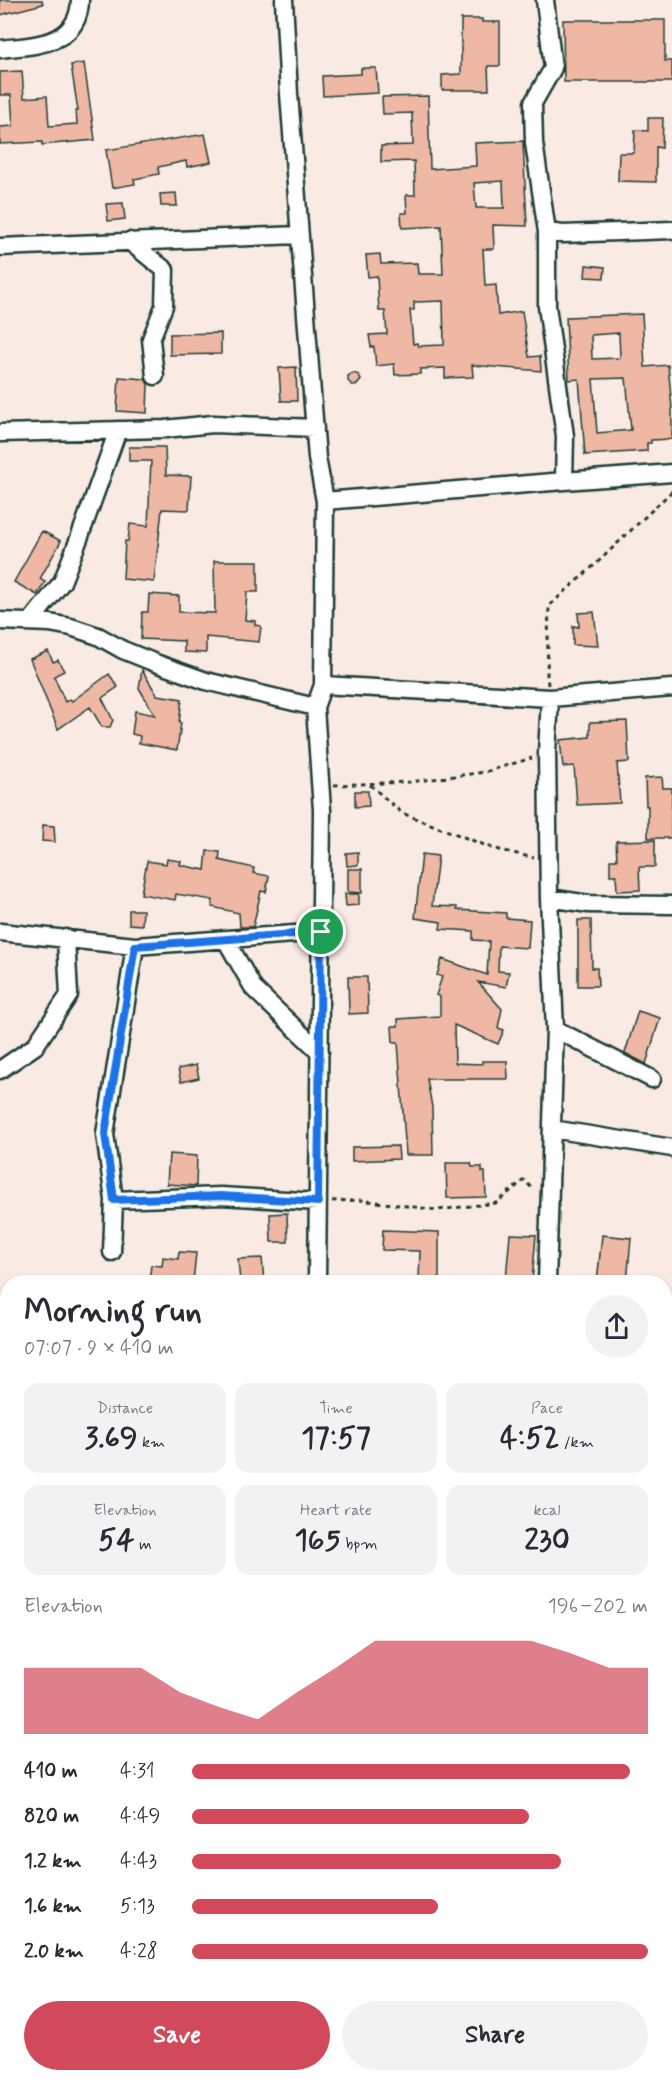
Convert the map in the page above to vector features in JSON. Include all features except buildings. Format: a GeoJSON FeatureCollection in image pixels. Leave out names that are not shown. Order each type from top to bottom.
{"type":"FeatureCollection","features":[{"type":"Feature","properties":{"kind":"street"},"geometry":{"type":"LineString","coordinates":[[0,49],[39,45],[57,40],[80,13],[80,0]]}},
{"type":"Feature","properties":{"kind":"street"},"geometry":{"type":"LineString","coordinates":[[284,0],[299,235],[317,458],[324,501],[322,685],[315,707],[320,785],[321,932],[317,1275]]}},
{"type":"Feature","properties":{"kind":"street"},"geometry":{"type":"LineString","coordinates":[[546,0],[553,68],[533,103],[534,143],[547,232],[547,306],[566,436],[564,481]]}},
{"type":"Feature","properties":{"kind":"street"},"geometry":{"type":"LineString","coordinates":[[547,232],[563,234],[672,230]]}},
{"type":"Feature","properties":{"kind":"street"},"geometry":{"type":"LineString","coordinates":[[0,247],[299,235]]}},
{"type":"Feature","properties":{"kind":"street"},"geometry":{"type":"LineString","coordinates":[[129,241],[165,270],[164,306],[151,339],[155,376]]}},
{"type":"Feature","properties":{"kind":"street"},"geometry":{"type":"LineString","coordinates":[[0,433],[165,429],[213,424],[315,428]]}},
{"type":"Feature","properties":{"kind":"street"},"geometry":{"type":"LineString","coordinates":[[30,622],[62,582],[117,430]]}},
{"type":"Feature","properties":{"kind":"street"},"geometry":{"type":"LineString","coordinates":[[324,501],[672,473]]}},
{"type":"Feature","properties":{"kind":"street"},"geometry":{"type":"LineString","coordinates":[[0,621],[71,627],[98,636],[123,650],[206,681],[315,707]]}},
{"type":"Feature","properties":{"kind":"street"},"geometry":{"type":"LineString","coordinates":[[322,685],[550,698],[672,688]]}},
{"type":"Feature","properties":{"kind":"street"},"geometry":{"type":"LineString","coordinates":[[547,1275],[555,1029],[548,861],[547,753],[550,698]]}},
{"type":"Feature","properties":{"kind":"street"},"geometry":{"type":"LineString","coordinates":[[549,898],[589,904],[672,905]]}},
{"type":"Feature","properties":{"kind":"street"},"geometry":{"type":"LineString","coordinates":[[0,932],[135,946],[321,932]]}},
{"type":"Feature","properties":{"kind":"street"},"geometry":{"type":"LineString","coordinates":[[0,1070],[35,1046],[69,995],[66,938]]}},
{"type":"Feature","properties":{"kind":"street"},"geometry":{"type":"LineString","coordinates":[[226,940],[254,989],[320,1052]]}},
{"type":"Feature","properties":{"kind":"street"},"geometry":{"type":"LineString","coordinates":[[112,1252],[114,1200],[105,1134],[135,946]]}},
{"type":"Feature","properties":{"kind":"street"},"geometry":{"type":"LineString","coordinates":[[555,1029],[652,1079]]}},
{"type":"Feature","properties":{"kind":"street"},"geometry":{"type":"LineString","coordinates":[[552,1129],[672,1148]]}},
{"type":"Feature","properties":{"kind":"street"},"geometry":{"type":"LineString","coordinates":[[114,1200],[221,1196],[318,1202]]}},
{"type":"Feature","properties":{"kind":"path"},"geometry":{"type":"LineString","coordinates":[[550,698],[547,675],[549,606],[672,491]]}},
{"type":"Feature","properties":{"kind":"path"},"geometry":{"type":"LineString","coordinates":[[320,785],[410,782],[485,772],[547,753]]}},
{"type":"Feature","properties":{"kind":"path"},"geometry":{"type":"LineString","coordinates":[[369,784],[402,813],[492,848],[548,861]]}},
{"type":"Feature","properties":{"kind":"path"},"geometry":{"type":"LineString","coordinates":[[318,1202],[361,1200],[437,1210],[496,1203],[524,1180],[550,1204]]}},
{"type":"Feature","properties":{"kind":"route"},"geometry":{"type":"LineString","coordinates":[[321,932],[318,1202],[221,1196],[114,1200],[105,1134],[135,946],[321,932]]}}]}
